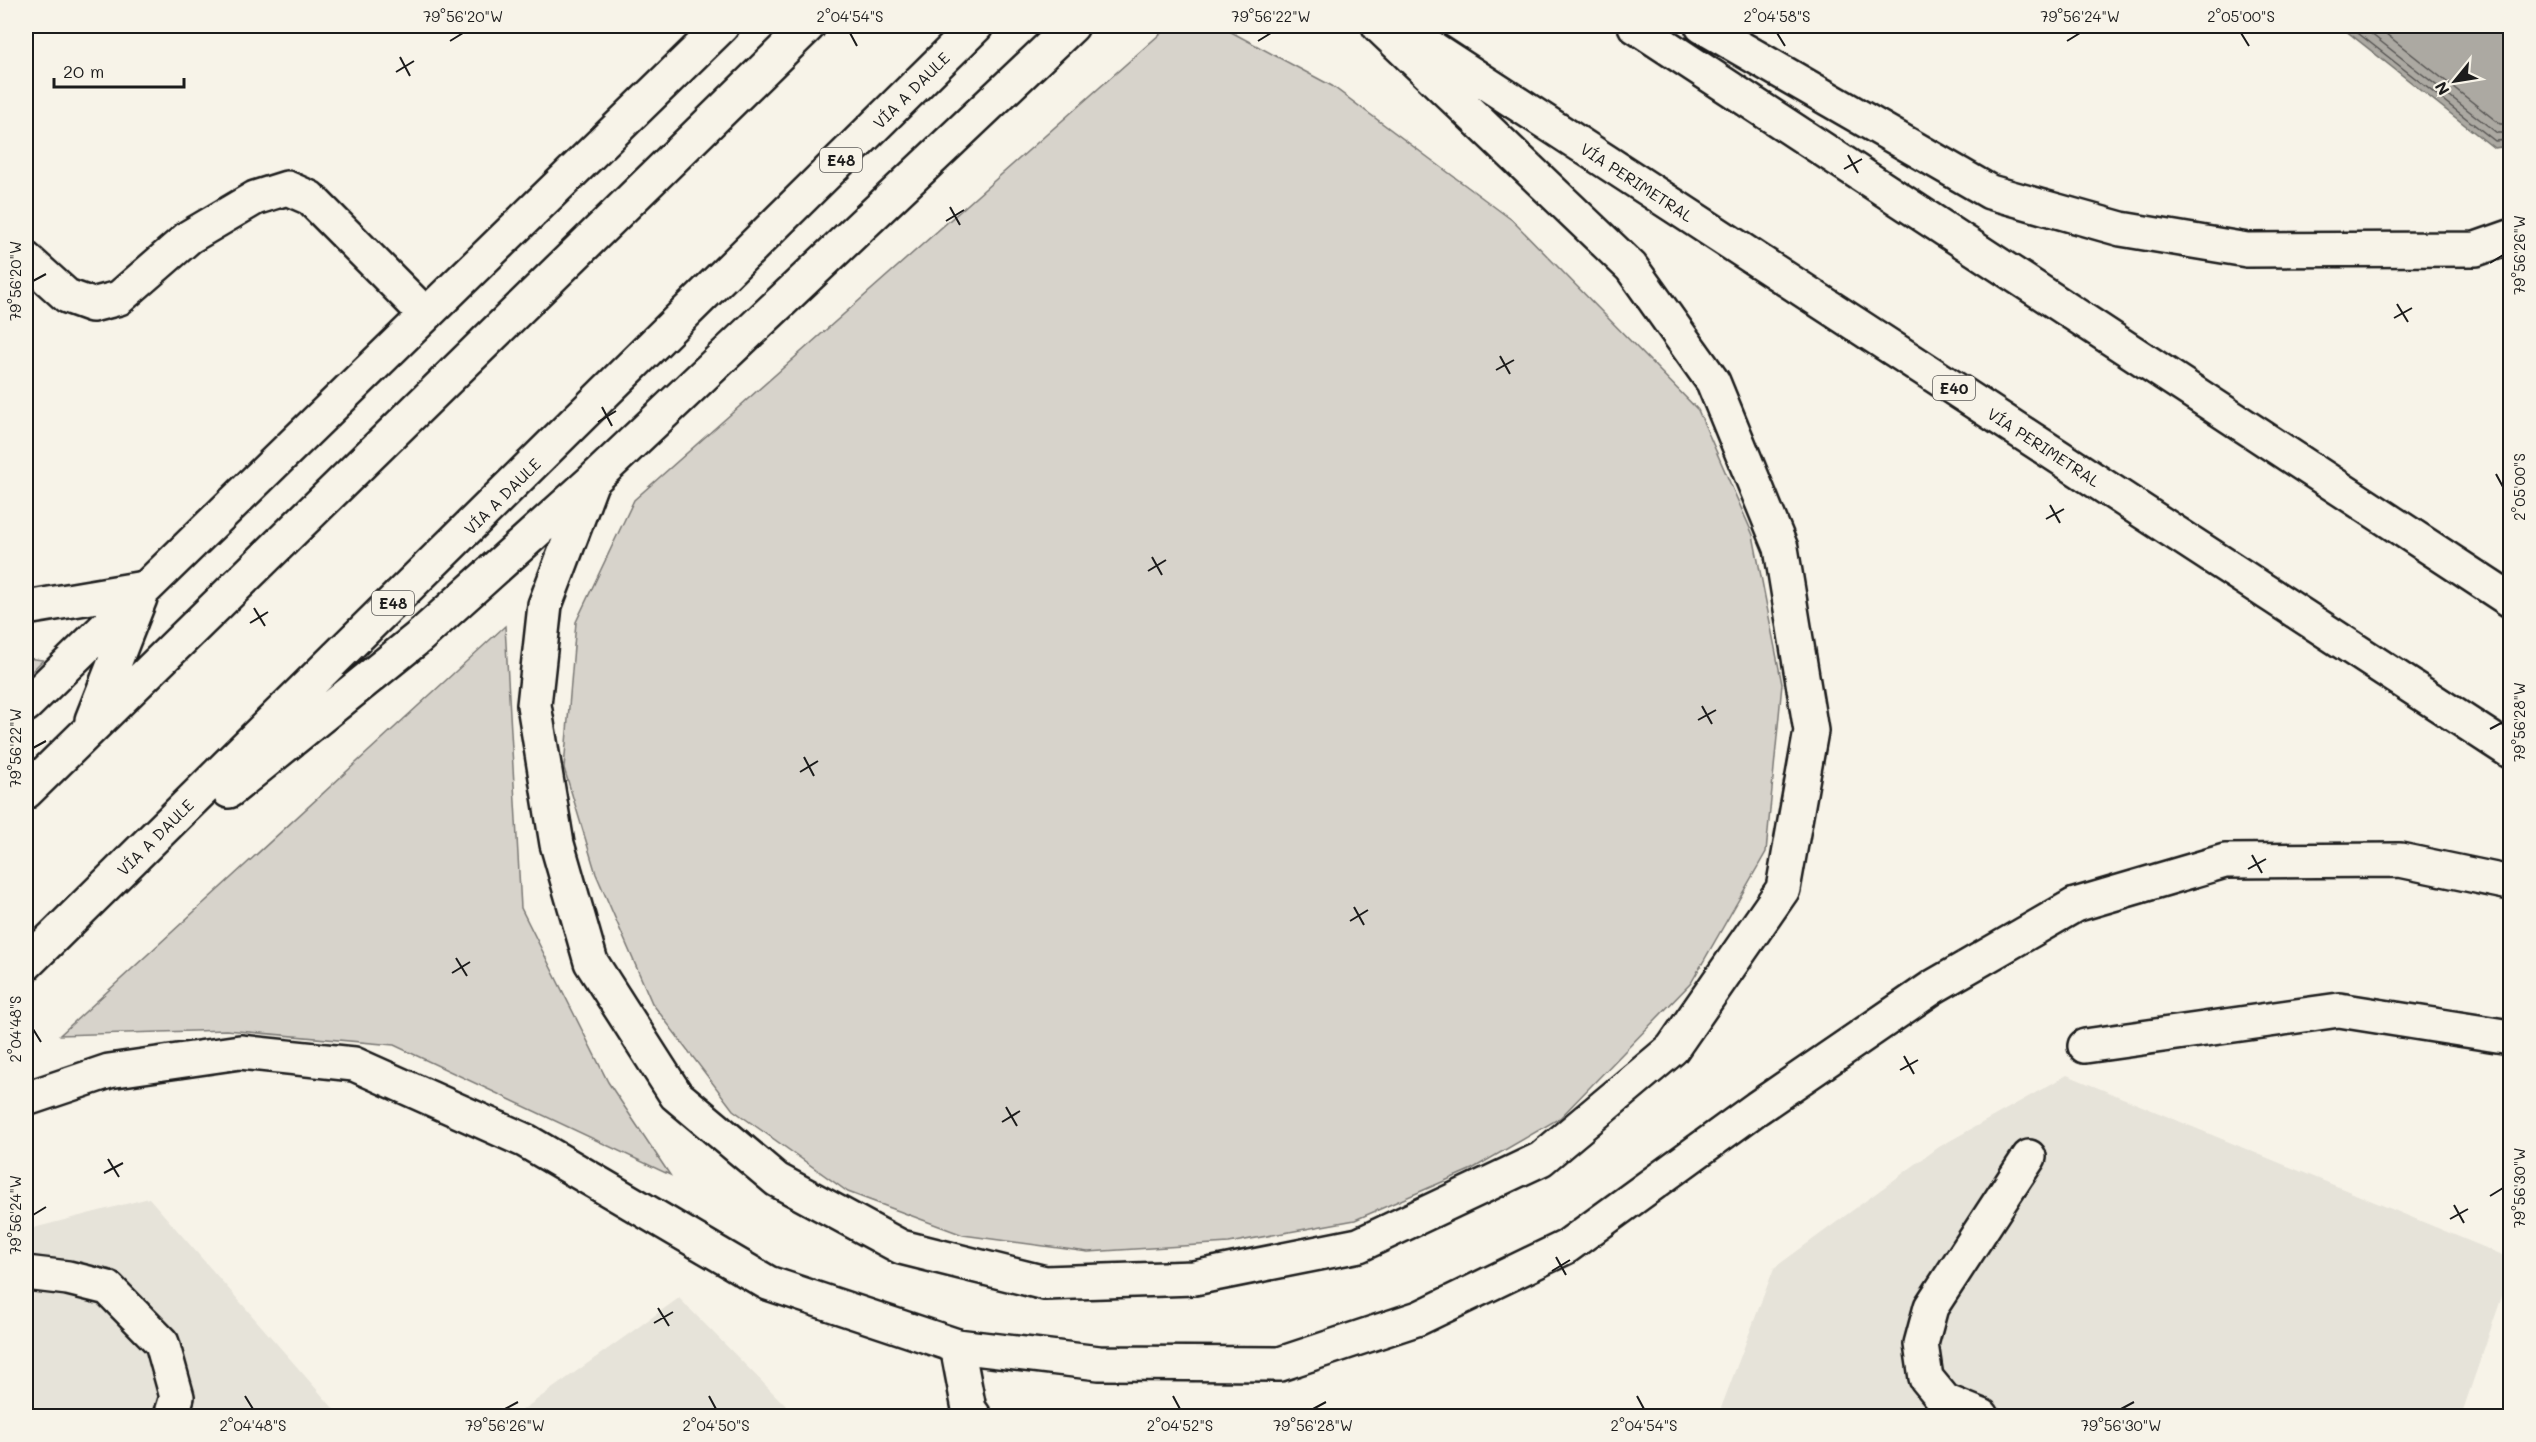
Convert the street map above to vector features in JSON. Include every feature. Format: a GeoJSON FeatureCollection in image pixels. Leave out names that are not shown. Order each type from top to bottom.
{"type":"FeatureCollection","features":[{"type":"Feature","properties":{"kind":"main road"},"geometry":{"type":"LineString","coordinates":[[26,705],[722,26]]}},
{"type":"Feature","properties":{"kind":"main road"},"geometry":{"type":"LineString","coordinates":[[26,792],[305,516],[808,26]]}},
{"type":"Feature","properties":{"kind":"main road","name":"VÍA A DAULE"},"geometry":{"type":"LineString","coordinates":[[26,964],[976,26]]}},
{"type":"Feature","properties":{"kind":"main road"},"geometry":{"type":"LineString","coordinates":[[81,911],[418,638],[591,481],[1072,26]]}},
{"type":"Feature","properties":{"kind":"main road"},"geometry":{"type":"LineString","coordinates":[[591,481],[545,605],[534,705],[557,844],[591,962],[676,1095],[777,1180],[901,1247],[1045,1283],[1194,1278],[1359,1245],[1541,1158],[1672,1049],[1784,889],[1810,731],[1781,548],[1713,382],[1631,267],[1379,26]]}},
{"type":"Feature","properties":{"kind":"main road","name":"VÍA PERIMETRAL"},"geometry":{"type":"LineString","coordinates":[[1397,26],[2511,751]]}},
{"type":"Feature","properties":{"kind":"main road"},"geometry":{"type":"LineString","coordinates":[[1635,26],[2511,600]]}},
{"type":"Feature","properties":{"kind":"main road"},"geometry":{"type":"LineString","coordinates":[[1702,26],[1990,192],[2121,229],[2247,250],[2476,249],[2511,237]]}},
{"type":"Feature","properties":{"kind":"main road"},"geometry":{"type":"LineString","coordinates":[[26,259],[66,296],[92,305],[119,298],[189,237],[255,198],[286,188],[310,198],[425,314]]}},
{"type":"Feature","properties":{"kind":"main road"},"geometry":{"type":"LineString","coordinates":[[87,732],[144,588]]}},
{"type":"Feature","properties":{"kind":"main road"},"geometry":{"type":"LineString","coordinates":[[26,608],[144,588]]}},
{"type":"Feature","properties":{"kind":"main road"},"geometry":{"type":"LineString","coordinates":[[26,1099],[110,1071],[240,1052],[354,1065],[526,1142],[768,1283],[957,1346],[1100,1363],[1280,1364],[1419,1318],[1566,1246],[1757,1108],[1933,987],[2075,905],[2225,861],[2400,860],[2511,883]]}},
{"type":"Feature","properties":{"kind":"main road"},"geometry":{"type":"LineString","coordinates":[[2085,1046],[2339,1010],[2511,1037]]}},
{"type":"Feature","properties":{"kind":"main road"},"geometry":{"type":"LineString","coordinates":[[1982,1416],[1944,1401],[1926,1377],[1922,1344],[1931,1307],[2029,1157]]}},
{"type":"Feature","properties":{"kind":"main road"},"geometry":{"type":"LineString","coordinates":[[26,1272],[68,1278],[108,1288],[162,1343],[177,1397],[171,1416]]}},
{"type":"Feature","properties":{"kind":"main road"},"geometry":{"type":"LineString","coordinates":[[957,1346],[969,1409],[974,1416]]}},
{"type":"Feature","properties":{"kind":"shaded area"},"geometry":{"type":"Polygon","coordinates":[[[1169,26],[1220,26],[1332,86],[1512,220],[1698,410],[1753,535],[1782,684],[1766,852],[1691,983],[1560,1118],[1472,1169],[1355,1220],[1229,1243],[1088,1252],[963,1235],[848,1192],[733,1110],[652,1003],[596,874],[564,768],[576,622],[634,500],[1169,26]]]}},
{"type":"Feature","properties":{"kind":"shaded area"},"geometry":{"type":"Polygon","coordinates":[[[505,626],[521,908],[608,1082],[670,1175],[394,1045],[226,1030],[60,1035],[505,626]]]}},
{"type":"Feature","properties":{"kind":"shaded area"},"geometry":{"type":"Polygon","coordinates":[[[26,658],[43,660],[26,677],[26,658]]]}},
{"type":"Feature","properties":{"kind":"shaded area"},"geometry":{"type":"Polygon","coordinates":[[[2067,1075],[2510,1258],[2510,1273],[2461,1416],[1718,1416],[1774,1268],[1939,1147],[2067,1075]]]}},
{"type":"Feature","properties":{"kind":"shaded area"},"geometry":{"type":"Polygon","coordinates":[[[149,1198],[340,1416],[26,1416],[26,1230],[149,1198]]]}},
{"type":"Feature","properties":{"kind":"shaded area"},"geometry":{"type":"Polygon","coordinates":[[[679,1298],[796,1416],[514,1416],[679,1298]]]}},
{"type":"Feature","properties":{"kind":"water"},"geometry":{"type":"Polygon","coordinates":[[[2340,26],[2510,26],[2510,146],[2494,148],[2340,26]]]}}]}
